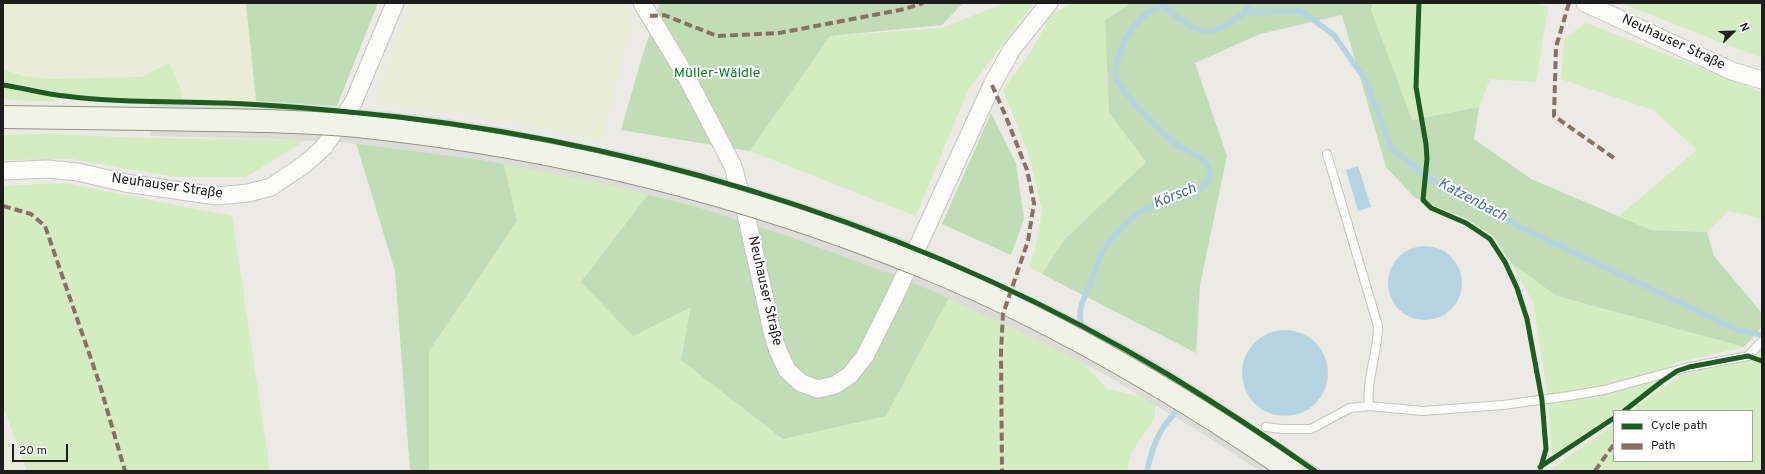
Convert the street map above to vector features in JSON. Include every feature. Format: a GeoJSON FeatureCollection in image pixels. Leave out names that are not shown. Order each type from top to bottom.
{"type":"FeatureCollection","features":[{"type":"Feature","properties":{"kind":"main road"},"geometry":{"type":"LineString","coordinates":[[3,117],[309,122],[446,137],[494,144],[638,174],[720,195],[861,243],[930,270],[1001,302],[1068,335],[1160,386],[1224,426],[1291,471]]}},
{"type":"Feature","properties":{"kind":"street","name":"Neuhauser Straße"},"geometry":{"type":"LineString","coordinates":[[3,171],[47,169],[78,172],[125,183],[217,196],[248,193],[271,187],[305,164],[324,147],[353,102],[395,3]]}},
{"type":"Feature","properties":{"kind":"street","name":"Neuhauser Straße"},"geometry":{"type":"LineString","coordinates":[[642,3],[684,74],[732,166],[747,219],[778,351],[787,370],[801,383],[818,389],[835,385],[850,375],[864,356],[894,298],[992,85],[1012,49],[1049,3]]}},
{"type":"Feature","properties":{"kind":"street","name":"Neuhauser Straße"},"geometry":{"type":"LineString","coordinates":[[1585,3],[1732,71],[1762,80]]}},
{"type":"Feature","properties":{"kind":"lane"},"geometry":{"type":"LineString","coordinates":[[1327,154],[1378,326],[1378,343],[1367,391],[1369,406]]}},
{"type":"Feature","properties":{"kind":"lane"},"geometry":{"type":"LineString","coordinates":[[1266,427],[1282,429],[1311,429],[1350,408],[1369,406],[1423,411],[1533,401],[1604,390],[1689,367],[1748,356],[1761,342]]}},
{"type":"Feature","properties":{"kind":"green space"},"geometry":{"type":"Polygon","coordinates":[[[3,3],[246,3],[256,101],[183,99],[179,84],[169,63],[141,77],[49,79],[22,76],[3,69],[3,3]]]}},
{"type":"Feature","properties":{"kind":"green space"},"geometry":{"type":"Polygon","coordinates":[[[246,3],[378,3],[337,106],[256,101],[246,3]]]}},
{"type":"Feature","properties":{"kind":"green space"},"geometry":{"type":"Polygon","coordinates":[[[411,3],[622,3],[632,19],[602,140],[487,117],[376,102],[411,3]]]}},
{"type":"Feature","properties":{"kind":"green space","name":"Müller-Wäldle"},"geometry":{"type":"Polygon","coordinates":[[[660,3],[963,3],[942,25],[830,36],[750,151],[621,130],[642,57],[660,3]]]}},
{"type":"Feature","properties":{"kind":"green space"},"geometry":{"type":"Polygon","coordinates":[[[1005,3],[1034,3],[968,90],[916,216],[750,151],[830,36],[942,28],[1005,3]]]}},
{"type":"Feature","properties":{"kind":"green space"},"geometry":{"type":"Polygon","coordinates":[[[1073,3],[1131,3],[1105,20],[1109,113],[1146,162],[1065,239],[1042,274],[1029,267],[1035,250],[1042,210],[1028,152],[1003,90],[1032,50],[1051,15],[1073,3]]]}},
{"type":"Feature","properties":{"kind":"green space"},"geometry":{"type":"Polygon","coordinates":[[[1131,3],[1373,3],[1371,10],[1412,120],[1479,107],[1474,139],[1531,179],[1651,230],[1707,232],[1714,256],[1762,313],[1762,327],[1744,347],[1557,296],[1511,263],[1493,236],[1467,219],[1415,198],[1386,167],[1342,15],[1260,34],[1195,63],[1227,156],[1200,285],[1196,353],[1042,274],[1065,239],[1146,162],[1109,113],[1105,20],[1131,3]]]}},
{"type":"Feature","properties":{"kind":"green space"},"geometry":{"type":"Polygon","coordinates":[[[1373,3],[1532,3],[1548,7],[1536,82],[1490,79],[1479,107],[1412,120],[1400,92],[1371,10],[1373,3]]]}},
{"type":"Feature","properties":{"kind":"green space"},"geometry":{"type":"Polygon","coordinates":[[[1762,3],[1762,58],[1623,4],[1762,3]]]}},
{"type":"Feature","properties":{"kind":"green space"},"geometry":{"type":"Polygon","coordinates":[[[1586,23],[1762,92],[1762,221],[1759,218],[1728,211],[1707,232],[1651,230],[1619,216],[1697,150],[1653,110],[1561,79],[1564,39],[1586,23]]]}},
{"type":"Feature","properties":{"kind":"green space"},"geometry":{"type":"Polygon","coordinates":[[[169,63],[179,84],[183,99],[143,99],[67,94],[3,81],[3,69],[22,76],[49,79],[141,77],[169,63]]]}},
{"type":"Feature","properties":{"kind":"green space"},"geometry":{"type":"Polygon","coordinates":[[[3,88],[54,97],[54,102],[3,99],[3,88]]]}},
{"type":"Feature","properties":{"kind":"green space"},"geometry":{"type":"Polygon","coordinates":[[[991,113],[1016,163],[1024,219],[1011,255],[942,224],[991,113]]]}},
{"type":"Feature","properties":{"kind":"green space"},"geometry":{"type":"Polygon","coordinates":[[[47,134],[147,138],[306,140],[246,177],[175,177],[72,159],[3,160],[3,135],[47,134]]]}},
{"type":"Feature","properties":{"kind":"green space"},"geometry":{"type":"Polygon","coordinates":[[[356,143],[502,156],[517,221],[429,351],[429,471],[410,471],[395,271],[356,143]]]}},
{"type":"Feature","properties":{"kind":"green space"},"geometry":{"type":"Polygon","coordinates":[[[502,156],[654,187],[692,307],[956,284],[1083,363],[1107,389],[1155,399],[1155,417],[1131,453],[1127,471],[429,471],[429,351],[517,221],[502,156]]]}},
{"type":"Feature","properties":{"kind":"green space"},"geometry":{"type":"Polygon","coordinates":[[[63,183],[232,216],[270,471],[27,471],[3,406],[3,186],[63,183]]]}},
{"type":"Feature","properties":{"kind":"green space"},"geometry":{"type":"Polygon","coordinates":[[[654,187],[956,284],[886,416],[783,439],[681,360],[691,307],[633,336],[581,282],[654,187]]]}},
{"type":"Feature","properties":{"kind":"green space"},"geometry":{"type":"Polygon","coordinates":[[[1511,263],[1557,296],[1744,347],[1675,363],[1643,394],[1619,410],[1613,410],[1613,415],[1552,456],[1547,390],[1533,302],[1511,263]]]}},
{"type":"Feature","properties":{"kind":"green space"},"geometry":{"type":"Polygon","coordinates":[[[1762,350],[1762,471],[1549,471],[1613,425],[1613,462],[1753,462],[1753,410],[1632,410],[1679,376],[1762,350]]]}},
{"type":"Feature","properties":{"kind":"green space"},"geometry":{"type":"Polygon","coordinates":[[[3,423],[21,471],[3,471],[3,423]]]}},
{"type":"Feature","properties":{"kind":"water"},"geometry":{"type":"Polygon","coordinates":[[[1358,166],[1371,207],[1358,211],[1346,170],[1358,166]]]}},
{"type":"Feature","properties":{"kind":"water"},"geometry":{"type":"Polygon","coordinates":[[[1418,246],[1432,246],[1446,252],[1456,262],[1462,276],[1462,290],[1456,304],[1446,314],[1432,320],[1418,320],[1404,314],[1394,304],[1388,290],[1388,276],[1394,262],[1404,252],[1418,246]]]}},
{"type":"Feature","properties":{"kind":"water"},"geometry":{"type":"Polygon","coordinates":[[[1285,330],[1301,333],[1309,337],[1321,349],[1325,357],[1328,373],[1325,389],[1321,397],[1309,409],[1301,413],[1285,416],[1269,413],[1261,409],[1249,397],[1245,389],[1242,373],[1245,357],[1249,349],[1261,337],[1269,333],[1285,330]]]}},
{"type":"Feature","properties":{"kind":"pier"},"geometry":{"type":"Polygon","coordinates":[[[151,98],[299,103],[422,115],[505,128],[624,152],[719,176],[833,213],[901,238],[1034,298],[1093,327],[1153,360],[1215,399],[1323,471],[1260,471],[1106,375],[1044,343],[937,293],[891,274],[793,238],[697,207],[592,181],[481,160],[350,143],[280,139],[150,136],[151,98]]]}},
{"type":"Feature","properties":{"kind":"waterway","name":"Körsch"},"geometry":{"type":"LineString","coordinates":[[1084,337],[1080,314],[1081,307],[1101,255],[1111,240],[1128,221],[1140,212],[1193,193],[1208,182],[1210,175],[1207,164],[1170,139],[1142,112],[1119,83],[1116,77],[1116,68],[1124,42],[1127,36],[1145,15],[1156,7],[1162,5],[1188,25],[1204,31],[1213,31],[1233,21],[1245,12],[1249,3]]}},
{"type":"Feature","properties":{"kind":"waterway","name":"Katzenbach"},"geometry":{"type":"LineString","coordinates":[[1246,12],[1301,11],[1334,35],[1366,81],[1392,149],[1435,182],[1518,226],[1738,330],[1762,335]]}},
{"type":"Feature","properties":{"kind":"waterway","name":"Körsch"},"geometry":{"type":"LineString","coordinates":[[1147,471],[1152,452],[1162,429],[1179,405]]}},
{"type":"Feature","properties":{"kind":"marked path"},"geometry":{"type":"LineString","coordinates":[[650,16],[664,15],[717,36],[779,33],[905,9],[923,3]]}},
{"type":"Feature","properties":{"kind":"marked path"},"geometry":{"type":"LineString","coordinates":[[1569,3],[1556,47],[1554,116],[1614,158]]}},
{"type":"Feature","properties":{"kind":"marked path"},"geometry":{"type":"LineString","coordinates":[[992,85],[1027,170],[1034,203],[1028,241],[1003,314],[1001,352],[1002,471]]}},
{"type":"Feature","properties":{"kind":"marked path"},"geometry":{"type":"LineString","coordinates":[[3,206],[31,214],[45,226],[99,382],[125,471]]}},
{"type":"Feature","properties":{"kind":"marked path"},"geometry":{"type":"LineString","coordinates":[[1595,471],[1613,445]]}},
{"type":"Feature","properties":{"kind":"cycle path"},"geometry":{"type":"LineString","coordinates":[[1419,3],[1416,87],[1426,144],[1427,159],[1423,200],[1431,208],[1466,223],[1490,239],[1505,262],[1517,288],[1527,319],[1542,400],[1546,449],[1541,467]]}},
{"type":"Feature","properties":{"kind":"cycle path"},"geometry":{"type":"LineString","coordinates":[[3,85],[49,94],[85,98],[125,101],[269,105],[399,117],[500,131],[600,151],[699,176],[798,206],[895,240],[989,280],[1081,325],[1169,375],[1315,471]]}},
{"type":"Feature","properties":{"kind":"cycle path"},"geometry":{"type":"LineString","coordinates":[[1625,410],[1677,371],[1689,367],[1748,356],[1762,361]]}},
{"type":"Feature","properties":{"kind":"cycle path"},"geometry":{"type":"LineString","coordinates":[[1540,467],[1613,419]]}}]}
